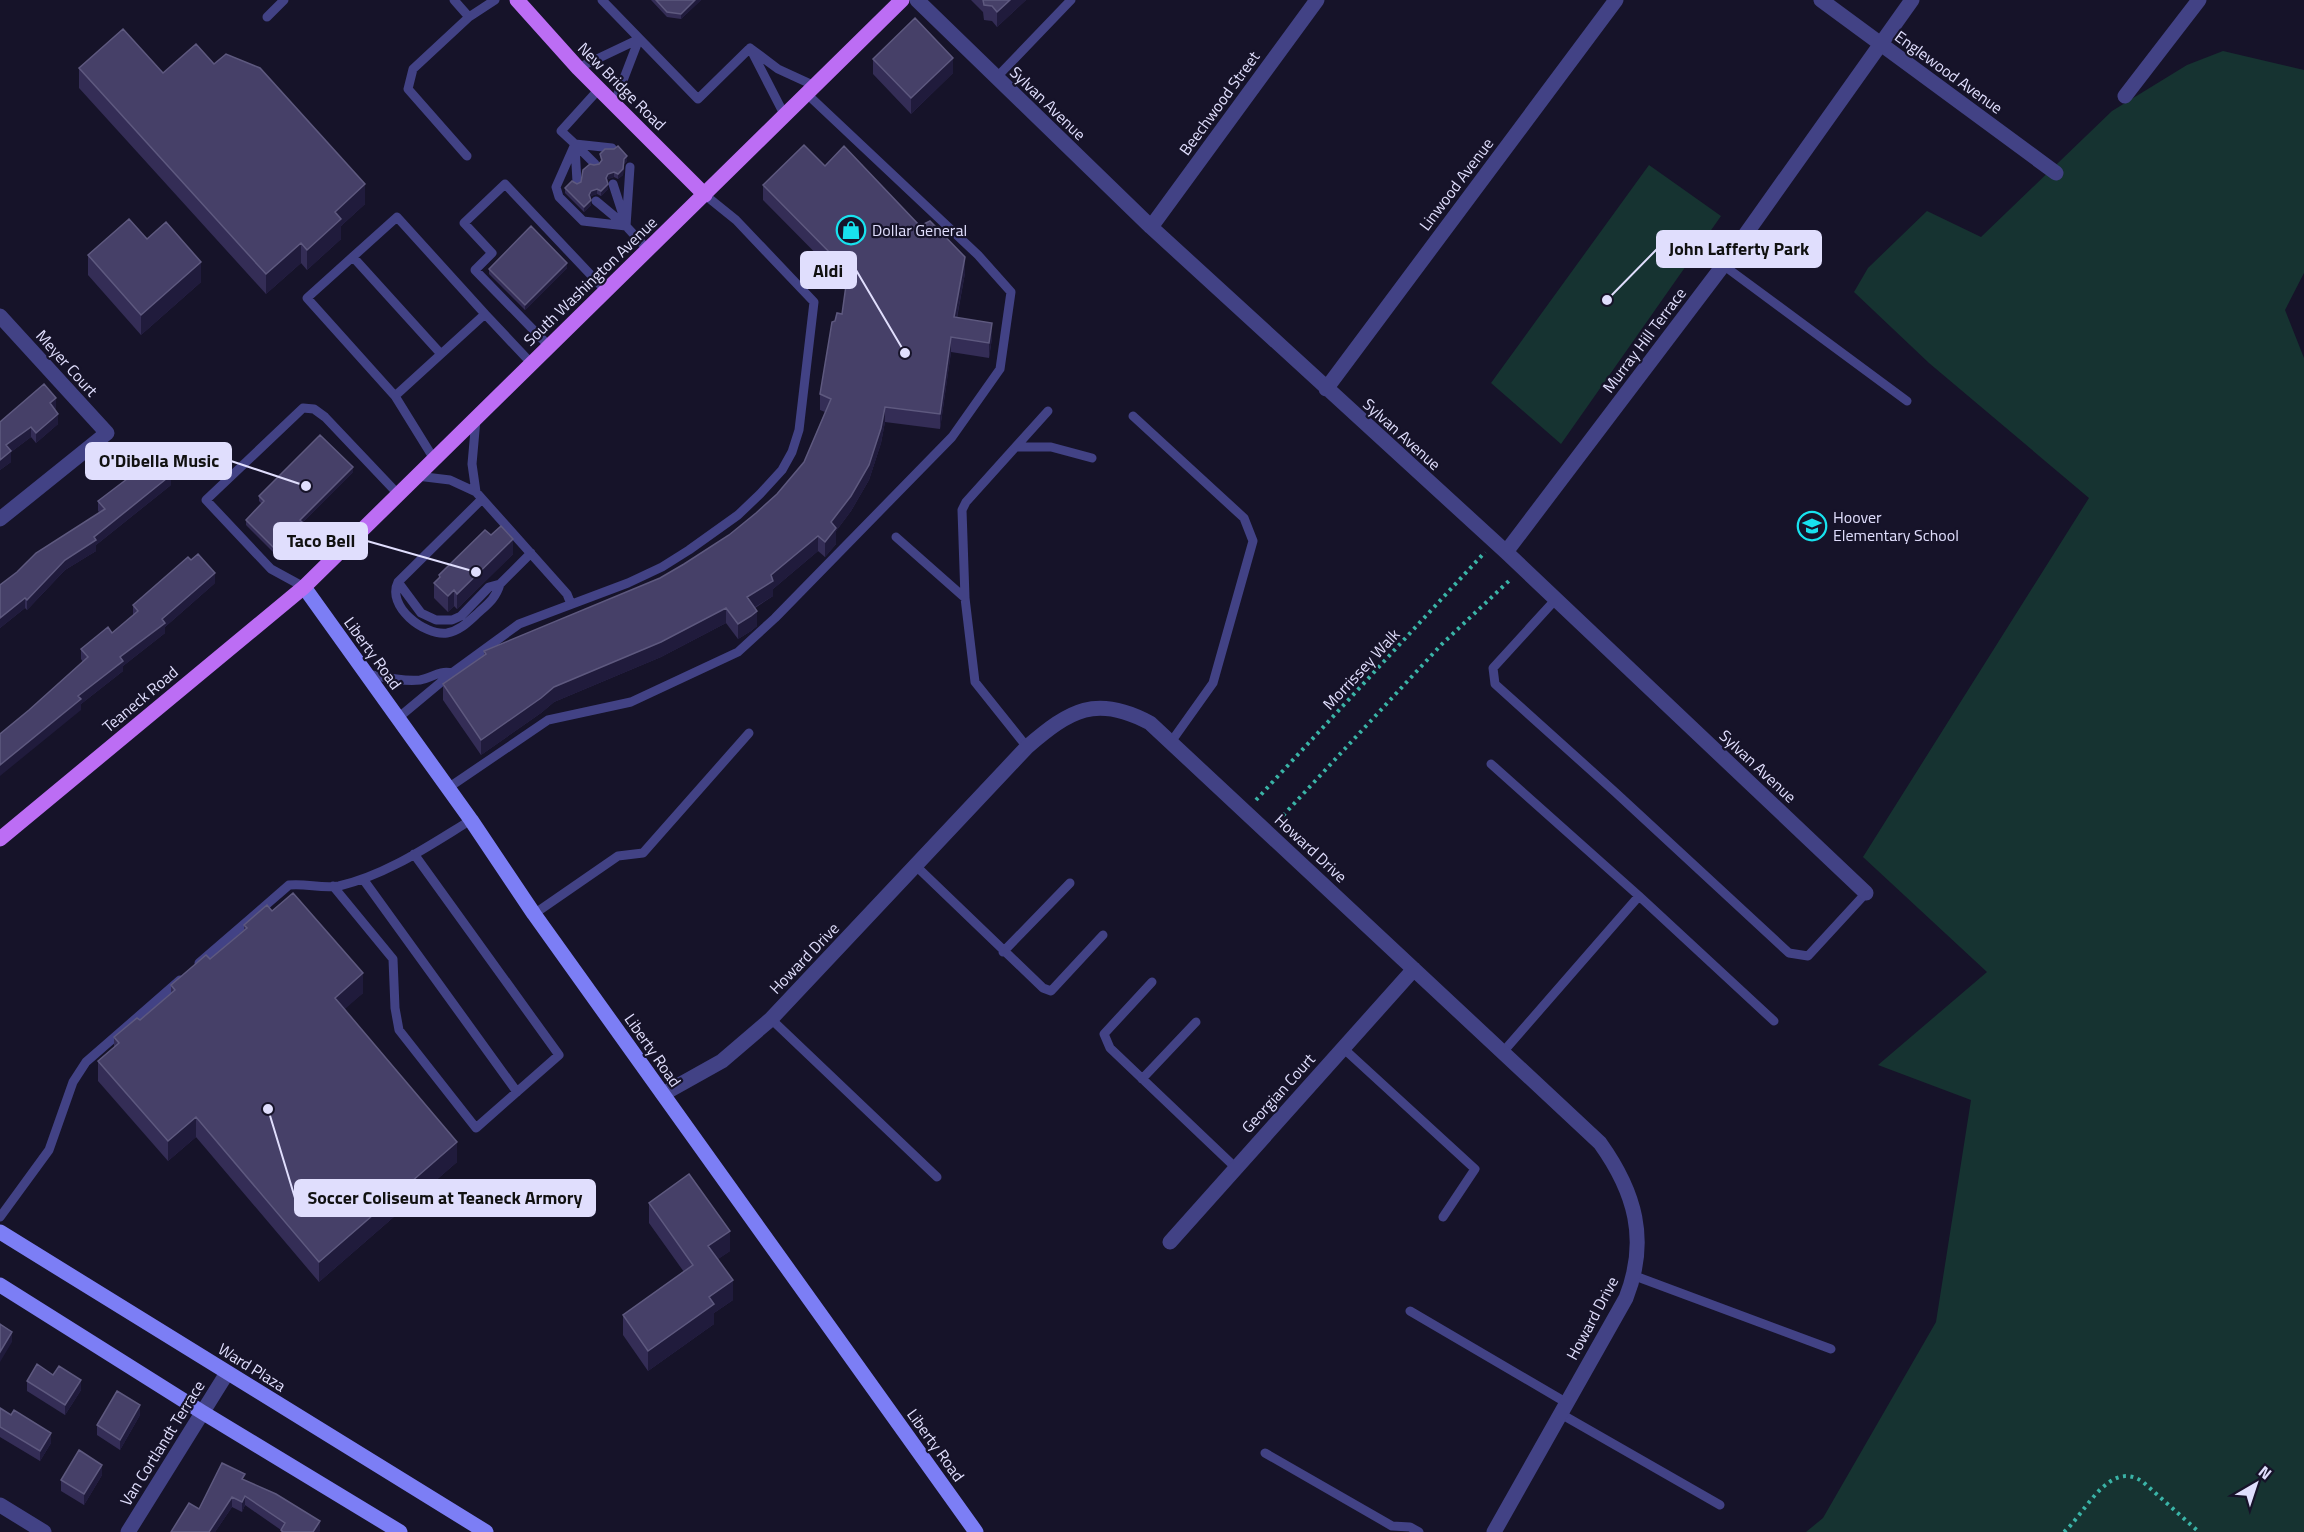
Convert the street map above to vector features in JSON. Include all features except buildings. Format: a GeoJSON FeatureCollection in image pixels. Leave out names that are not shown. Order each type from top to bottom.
{"type":"FeatureCollection","features":[{"type":"Feature","properties":{"kind":"main road","name":"New Bridge Road"},"geometry":{"type":"LineString","coordinates":[[517,0],[578,68],[705,195]]}},
{"type":"Feature","properties":{"kind":"main road","name":"South Washington Avenue"},"geometry":{"type":"LineString","coordinates":[[304,587],[902,0]]}},
{"type":"Feature","properties":{"kind":"main road","name":"Liberty Road"},"geometry":{"type":"LineString","coordinates":[[304,587],[471,820],[534,914],[976,1532]]}},
{"type":"Feature","properties":{"kind":"main road","name":"Teaneck Road"},"geometry":{"type":"LineString","coordinates":[[0,839],[304,587]]}},
{"type":"Feature","properties":{"kind":"main road","name":"Ward Plaza"},"geometry":{"type":"LineString","coordinates":[[0,1232],[486,1532]]}},
{"type":"Feature","properties":{"kind":"main road"},"geometry":{"type":"LineString","coordinates":[[0,1286],[400,1532]]}},
{"type":"Feature","properties":{"kind":"street","name":"Sylvan Avenue"},"geometry":{"type":"LineString","coordinates":[[917,0],[1151,227],[1523,568],[1866,893]]}},
{"type":"Feature","properties":{"kind":"street","name":"Beechwood Street"},"geometry":{"type":"LineString","coordinates":[[1151,227],[1317,0]]}},
{"type":"Feature","properties":{"kind":"street","name":"Linwood Avenue"},"geometry":{"type":"LineString","coordinates":[[1326,389],[1616,0]]}},
{"type":"Feature","properties":{"kind":"street","name":"Englewood Avenue"},"geometry":{"type":"LineString","coordinates":[[1821,0],[2056,173]]}},
{"type":"Feature","properties":{"kind":"street","name":"Murray Hill Terrace"},"geometry":{"type":"LineString","coordinates":[[1500,547],[1723,265],[1912,0]]}},
{"type":"Feature","properties":{"kind":"street"},"geometry":{"type":"LineString","coordinates":[[2125,96],[2199,0]]}},
{"type":"Feature","properties":{"kind":"street","name":"Meyer Court"},"geometry":{"type":"LineString","coordinates":[[0,316],[107,433],[0,519]]}},
{"type":"Feature","properties":{"kind":"street","name":"Howard Drive"},"geometry":{"type":"LineString","coordinates":[[663,1094],[722,1061],[771,1018],[1027,747],[1053,725],[1078,711],[1107,707],[1133,714],[1150,723],[1171,742],[1503,1052],[1600,1143],[1618,1168],[1628,1191],[1635,1219],[1637,1247],[1635,1276],[1626,1298],[1494,1532]]}},
{"type":"Feature","properties":{"kind":"street","name":"Georgian Court"},"geometry":{"type":"LineString","coordinates":[[1170,1242],[1414,969]]}},
{"type":"Feature","properties":{"kind":"street","name":"Van Cortlandt Terrace"},"geometry":{"type":"LineString","coordinates":[[128,1532],[227,1373]]}},
{"type":"Feature","properties":{"kind":"street"},"geometry":{"type":"LineString","coordinates":[[0,1506],[44,1532]]}},
{"type":"Feature","properties":{"kind":"lane"},"geometry":{"type":"LineString","coordinates":[[267,17],[285,0]]}},
{"type":"Feature","properties":{"kind":"lane"},"geometry":{"type":"LineString","coordinates":[[454,0],[469,17]]}},
{"type":"Feature","properties":{"kind":"lane"},"geometry":{"type":"LineString","coordinates":[[467,156],[408,89],[413,69],[469,17],[495,0]]}},
{"type":"Feature","properties":{"kind":"lane"},"geometry":{"type":"LineString","coordinates":[[602,0],[698,99],[750,48]]}},
{"type":"Feature","properties":{"kind":"lane"},"geometry":{"type":"LineString","coordinates":[[996,78],[1071,0]]}},
{"type":"Feature","properties":{"kind":"lane"},"geometry":{"type":"LineString","coordinates":[[578,68],[639,39]]}},
{"type":"Feature","properties":{"kind":"lane"},"geometry":{"type":"LineString","coordinates":[[614,104],[639,39]]}},
{"type":"Feature","properties":{"kind":"lane"},"geometry":{"type":"LineString","coordinates":[[448,788],[548,720],[631,702],[738,652],[775,618],[952,437],[1000,369],[1011,292],[978,255],[811,90],[750,48]]}},
{"type":"Feature","properties":{"kind":"lane"},"geometry":{"type":"LineString","coordinates":[[750,48],[785,116]]}},
{"type":"Feature","properties":{"kind":"lane"},"geometry":{"type":"LineString","coordinates":[[595,164],[561,131],[599,89]]}},
{"type":"Feature","properties":{"kind":"lane"},"geometry":{"type":"LineString","coordinates":[[574,144],[612,148]]}},
{"type":"Feature","properties":{"kind":"lane"},"geometry":{"type":"LineString","coordinates":[[574,144],[577,182]]}},
{"type":"Feature","properties":{"kind":"lane"},"geometry":{"type":"LineString","coordinates":[[574,144],[556,187],[559,197],[583,221],[626,226]]}},
{"type":"Feature","properties":{"kind":"lane"},"geometry":{"type":"LineString","coordinates":[[626,226],[630,167]]}},
{"type":"Feature","properties":{"kind":"lane"},"geometry":{"type":"LineString","coordinates":[[549,346],[476,270],[492,253],[464,223],[505,184],[606,291]]}},
{"type":"Feature","properties":{"kind":"lane"},"geometry":{"type":"LineString","coordinates":[[614,184],[626,226]]}},
{"type":"Feature","properties":{"kind":"lane"},"geometry":{"type":"LineString","coordinates":[[398,718],[452,673],[519,624],[628,583],[690,550],[738,515],[782,470],[792,452],[799,430],[814,302],[736,220],[705,195]]}},
{"type":"Feature","properties":{"kind":"lane"},"geometry":{"type":"LineString","coordinates":[[596,201],[626,226],[648,250]]}},
{"type":"Feature","properties":{"kind":"lane"},"geometry":{"type":"LineString","coordinates":[[434,459],[395,396],[307,298],[397,218],[531,364]]}},
{"type":"Feature","properties":{"kind":"lane"},"geometry":{"type":"LineString","coordinates":[[353,257],[441,354]]}},
{"type":"Feature","properties":{"kind":"lane"},"geometry":{"type":"LineString","coordinates":[[1723,265],[1907,401]]}},
{"type":"Feature","properties":{"kind":"lane"},"geometry":{"type":"LineString","coordinates":[[395,396],[485,314]]}},
{"type":"Feature","properties":{"kind":"lane"},"geometry":{"type":"LineString","coordinates":[[304,587],[271,569],[206,500],[303,408],[314,409],[325,417],[398,494]]}},
{"type":"Feature","properties":{"kind":"lane"},"geometry":{"type":"LineString","coordinates":[[1027,747],[975,682],[965,598],[962,510],[966,502],[1048,411]]}},
{"type":"Feature","properties":{"kind":"lane"},"geometry":{"type":"LineString","coordinates":[[1132,416],[1244,518],[1253,542],[1213,683],[1171,742]]}},
{"type":"Feature","properties":{"kind":"lane"},"geometry":{"type":"LineString","coordinates":[[476,418],[472,464],[479,495]]}},
{"type":"Feature","properties":{"kind":"lane"},"geometry":{"type":"LineString","coordinates":[[1016,447],[1051,447],[1092,458]]}},
{"type":"Feature","properties":{"kind":"lane"},"geometry":{"type":"LineString","coordinates":[[417,476],[450,480],[479,495],[567,594],[571,604]]}},
{"type":"Feature","properties":{"kind":"lane"},"geometry":{"type":"LineString","coordinates":[[479,495],[398,582],[421,613],[444,621],[460,616],[489,587],[500,584],[531,554]]}},
{"type":"Feature","properties":{"kind":"lane"},"geometry":{"type":"LineString","coordinates":[[896,537],[965,598]]}},
{"type":"Feature","properties":{"kind":"lane"},"geometry":{"type":"LineString","coordinates":[[1556,599],[1493,668],[1495,684],[1616,792],[1789,953],[1808,956],[1866,893]]}},
{"type":"Feature","properties":{"kind":"lane"},"geometry":{"type":"LineString","coordinates":[[366,674],[420,680],[444,671],[452,673]]}},
{"type":"Feature","properties":{"kind":"lane"},"geometry":{"type":"LineString","coordinates":[[534,914],[618,856],[643,853],[748,733]]}},
{"type":"Feature","properties":{"kind":"lane"},"geometry":{"type":"LineString","coordinates":[[1491,764],[1774,1021]]}},
{"type":"Feature","properties":{"kind":"lane"},"geometry":{"type":"LineString","coordinates":[[193,969],[289,885],[333,886],[363,879],[414,854],[471,820]]}},
{"type":"Feature","properties":{"kind":"lane"},"geometry":{"type":"LineString","coordinates":[[333,886],[393,959],[395,1008],[399,1030],[476,1128],[559,1055],[414,854]]}},
{"type":"Feature","properties":{"kind":"lane"},"geometry":{"type":"LineString","coordinates":[[916,866],[1042,988],[1051,991],[1103,935]]}},
{"type":"Feature","properties":{"kind":"lane"},"geometry":{"type":"LineString","coordinates":[[363,879],[517,1092]]}},
{"type":"Feature","properties":{"kind":"lane"},"geometry":{"type":"LineString","coordinates":[[1003,952],[1070,883]]}},
{"type":"Feature","properties":{"kind":"lane"},"geometry":{"type":"LineString","coordinates":[[1503,1052],[1639,896]]}},
{"type":"Feature","properties":{"kind":"lane"},"geometry":{"type":"LineString","coordinates":[[0,1217],[49,1150],[73,1082],[86,1062],[184,977]]}},
{"type":"Feature","properties":{"kind":"lane"},"geometry":{"type":"LineString","coordinates":[[1152,982],[1104,1035],[1110,1048],[1236,1168]]}},
{"type":"Feature","properties":{"kind":"lane"},"geometry":{"type":"LineString","coordinates":[[771,1018],[937,1177]]}},
{"type":"Feature","properties":{"kind":"lane"},"geometry":{"type":"LineString","coordinates":[[1142,1079],[1196,1022]]}},
{"type":"Feature","properties":{"kind":"lane"},"geometry":{"type":"LineString","coordinates":[[1343,1048],[1475,1169],[1443,1217]]}},
{"type":"Feature","properties":{"kind":"lane"},"geometry":{"type":"LineString","coordinates":[[1635,1276],[1831,1349]]}},
{"type":"Feature","properties":{"kind":"lane"},"geometry":{"type":"LineString","coordinates":[[1410,1311],[1720,1505]]}},
{"type":"Feature","properties":{"kind":"lane"},"geometry":{"type":"LineString","coordinates":[[1265,1453],[1392,1526],[1410,1527],[1419,1532]]}},
{"type":"Feature","properties":{"kind":"path","name":"Morrissey Walk"},"geometry":{"type":"LineString","coordinates":[[1245,812],[1500,547]]}},
{"type":"Feature","properties":{"kind":"path"},"geometry":{"type":"LineString","coordinates":[[1268,833],[1442,644],[1523,568]]}},
{"type":"Feature","properties":{"kind":"path"},"geometry":{"type":"LineString","coordinates":[[2064,1532],[2091,1499],[2124,1474],[2133,1475],[2143,1482],[2199,1532]]}},
{"type":"Feature","properties":{"kind":"green space"},"geometry":{"type":"Polygon","coordinates":[[[2223,51],[2304,70],[2304,273],[2285,310],[2304,358],[2304,1532],[1806,1532],[1823,1518],[1936,1322],[1971,1100],[1878,1065],[1987,972],[1863,857],[2089,498],[1929,363],[1854,292],[1868,268],[1927,211],[1981,237],[2112,111],[2187,65],[2223,51]]]}},
{"type":"Feature","properties":{"kind":"green space"},"geometry":{"type":"Polygon","coordinates":[[[1649,165],[1721,216],[1561,444],[1491,383],[1649,165]]]}},
{"type":"Feature","properties":{"kind":"place","name":"Dollar General"},"geometry":{"type":"Point","coordinates":[851,230]}},
{"type":"Feature","properties":{"kind":"place","name":"John Lafferty Park"},"geometry":{"type":"Point","coordinates":[1607,300]}},
{"type":"Feature","properties":{"kind":"place","name":"Aldi"},"geometry":{"type":"Point","coordinates":[905,353]}},
{"type":"Feature","properties":{"kind":"place","name":"O'Dibella Music"},"geometry":{"type":"Point","coordinates":[306,486]}},
{"type":"Feature","properties":{"kind":"place","name":"Hoover Elementary School"},"geometry":{"type":"Point","coordinates":[1812,526]}},
{"type":"Feature","properties":{"kind":"place","name":"Taco Bell"},"geometry":{"type":"Point","coordinates":[476,572]}},
{"type":"Feature","properties":{"kind":"place","name":"Soccer Coliseum at Teaneck Armory"},"geometry":{"type":"Point","coordinates":[268,1109]}}]}
